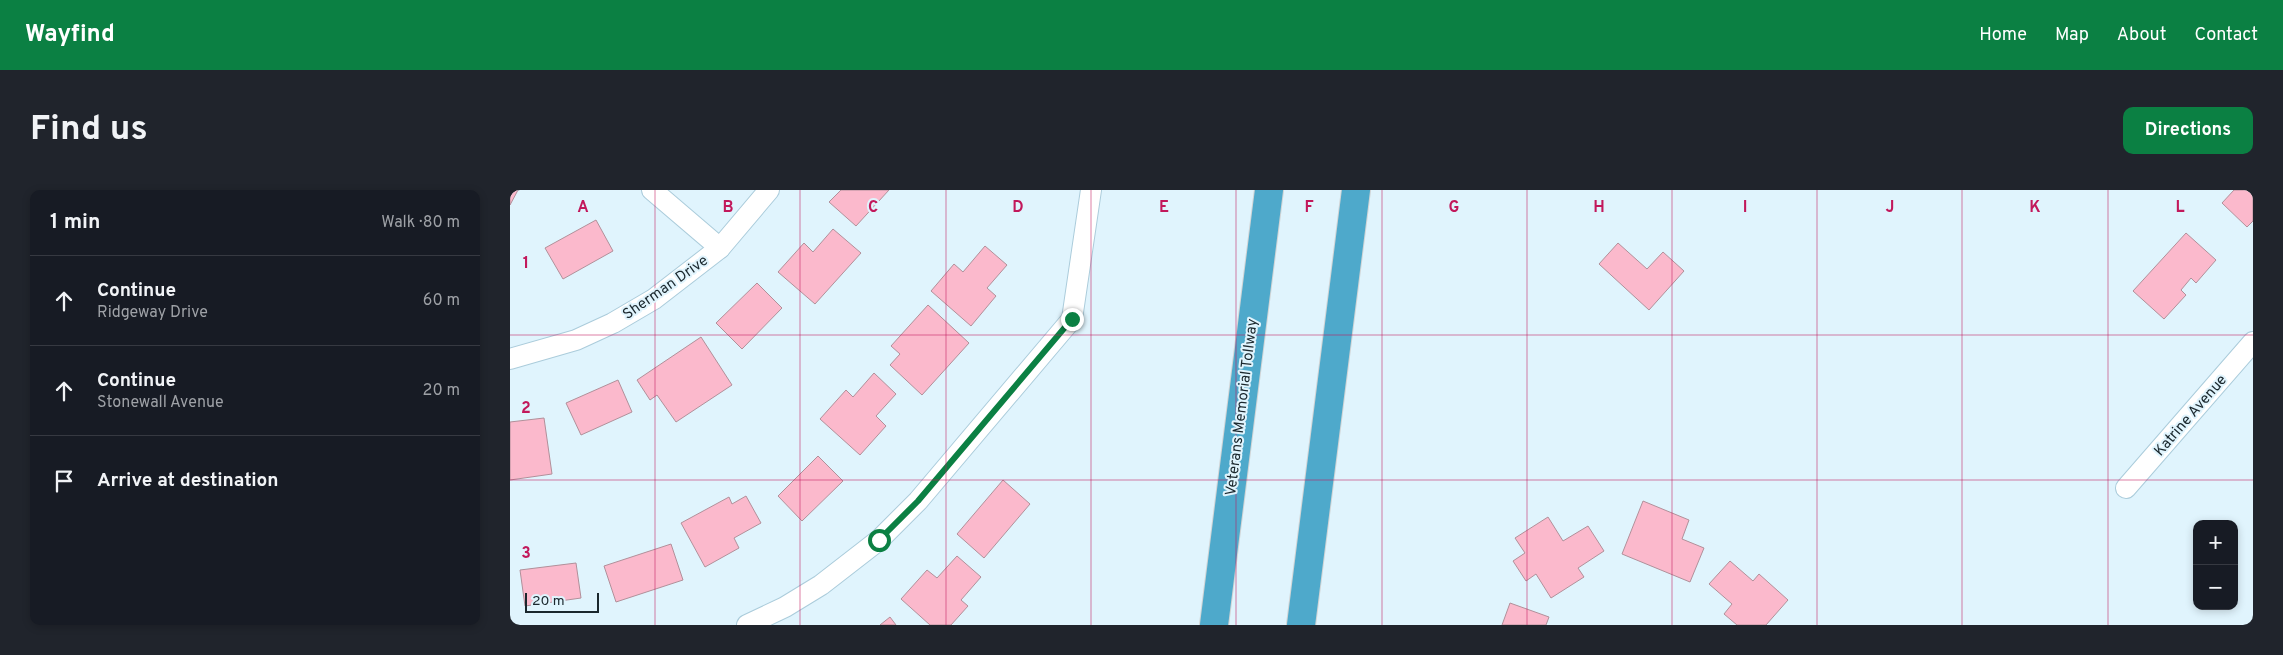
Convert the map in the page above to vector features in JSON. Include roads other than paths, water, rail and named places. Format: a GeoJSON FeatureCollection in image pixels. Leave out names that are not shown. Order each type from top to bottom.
{"type":"FeatureCollection","features":[{"type":"Feature","properties":{"kind":"highway","name":"Veterans Memorial Tollway"},"geometry":{"type":"LineString","coordinates":[[1214,625],[1269,190]]}},
{"type":"Feature","properties":{"kind":"highway"},"geometry":{"type":"LineString","coordinates":[[1301,625],[1356,190]]}},
{"type":"Feature","properties":{"kind":"street"},"geometry":{"type":"LineString","coordinates":[[652,190],[720,248]]}},
{"type":"Feature","properties":{"kind":"street","name":"Sherman Drive"},"geometry":{"type":"LineString","coordinates":[[510,359],[576,340],[613,323],[654,299],[720,248],[769,190]]}},
{"type":"Feature","properties":{"kind":"street"},"geometry":{"type":"LineString","coordinates":[[748,625],[785,607],[821,585],[879,540],[918,501],[1072,319],[1091,190]]}},
{"type":"Feature","properties":{"kind":"street","name":"Katrine Avenue"},"geometry":{"type":"LineString","coordinates":[[2126,488],[2253,342]]}}]}
